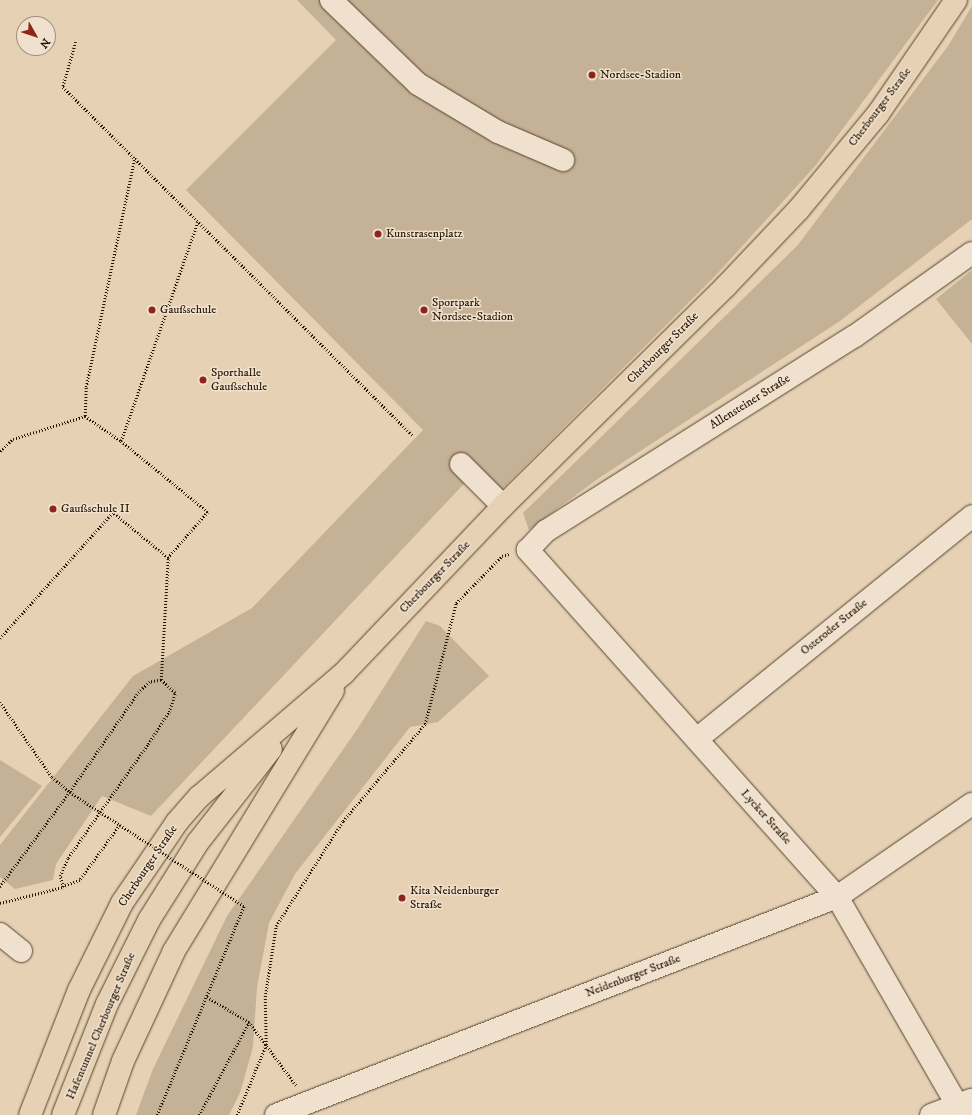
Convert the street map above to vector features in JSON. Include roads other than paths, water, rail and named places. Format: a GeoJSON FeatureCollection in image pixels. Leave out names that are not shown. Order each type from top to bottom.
{"type":"FeatureCollection","features":[{"type":"Feature","properties":{"kind":"main road","name":"Cherbourger Straße"},"geometry":{"type":"LineString","coordinates":[[30,1115],[79,990],[122,903],[157,848],[199,797],[344,673],[503,506],[798,209],[878,114],[956,0]]}},
{"type":"Feature","properties":{"kind":"main road","name":"Cherbourger Straße"},"geometry":{"type":"LineString","coordinates":[[104,1115],[123,1061],[174,951],[344,673]]}},
{"type":"Feature","properties":{"kind":"main road","name":"Hafentunnel Cherbourger Straße"},"geometry":{"type":"LineString","coordinates":[[63,1115],[123,970],[172,881],[250,774],[344,673]]}},
{"type":"Feature","properties":{"kind":"street"},"geometry":{"type":"LineString","coordinates":[[331,0],[418,84],[498,132],[563,160]]}},
{"type":"Feature","properties":{"kind":"street","name":"Allensteiner Straße"},"geometry":{"type":"LineString","coordinates":[[528,550],[546,531],[855,336],[972,253]]}},
{"type":"Feature","properties":{"kind":"street"},"geometry":{"type":"LineString","coordinates":[[461,464],[503,506]]}},
{"type":"Feature","properties":{"kind":"street","name":"Osteroder Straße"},"geometry":{"type":"LineString","coordinates":[[697,739],[972,516]]}},
{"type":"Feature","properties":{"kind":"street","name":"Lycker Straße"},"geometry":{"type":"LineString","coordinates":[[528,550],[838,897],[965,1106]]}},
{"type":"Feature","properties":{"kind":"street","name":"Neidenburger Straße"},"geometry":{"type":"LineString","coordinates":[[276,1115],[838,897],[972,804]]}},
{"type":"Feature","properties":{"kind":"street"},"geometry":{"type":"LineString","coordinates":[[0,934],[22,951]]}},
{"type":"Feature","properties":{"kind":"street"},"geometry":{"type":"LineString","coordinates":[[931,1115],[965,1106]]}},
{"type":"Feature","properties":{"kind":"place","name":"Nordsee-Stadion"},"geometry":{"type":"Point","coordinates":[592,75]}},
{"type":"Feature","properties":{"kind":"place","name":"Kunstrasenplatz"},"geometry":{"type":"Point","coordinates":[378,234]}},
{"type":"Feature","properties":{"kind":"place","name":"Gaußschule"},"geometry":{"type":"Point","coordinates":[152,310]}},
{"type":"Feature","properties":{"kind":"place","name":"Sportpark Nordsee-Stadion"},"geometry":{"type":"Point","coordinates":[424,310]}},
{"type":"Feature","properties":{"kind":"place","name":"Sporthalle Gaußschule"},"geometry":{"type":"Point","coordinates":[203,380]}},
{"type":"Feature","properties":{"kind":"place","name":"Gaußschule II"},"geometry":{"type":"Point","coordinates":[53,509]}},
{"type":"Feature","properties":{"kind":"place","name":"Kita Neidenburger Straße"},"geometry":{"type":"Point","coordinates":[402,898]}}]}
